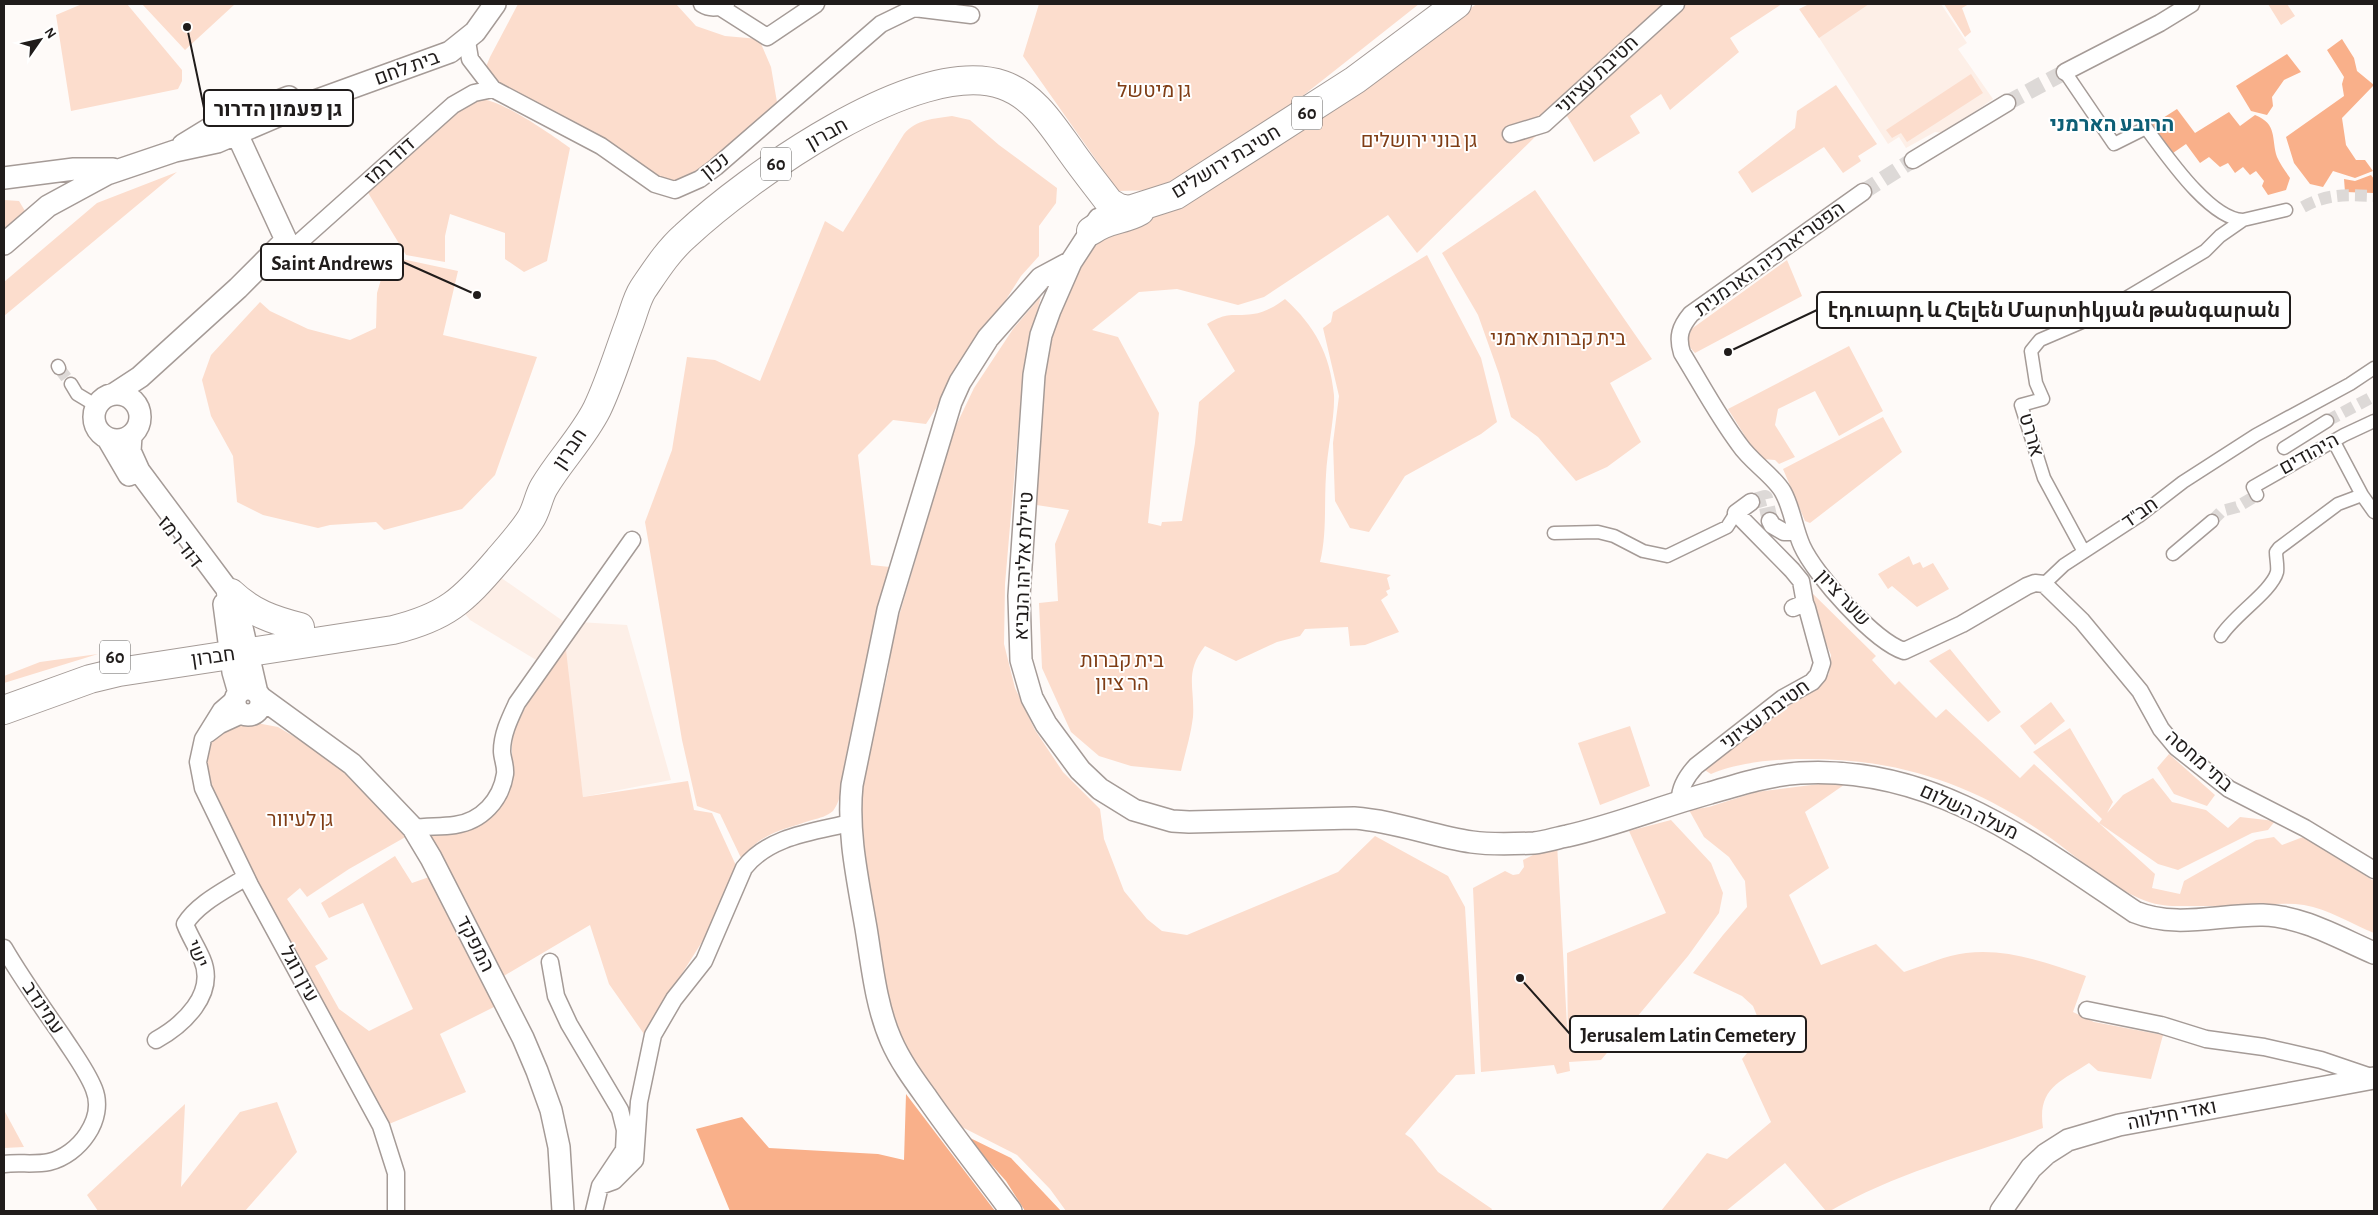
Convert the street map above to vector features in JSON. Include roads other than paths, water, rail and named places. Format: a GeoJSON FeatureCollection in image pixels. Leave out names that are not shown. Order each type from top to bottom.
{"type":"FeatureCollection","features":[{"type":"Feature","properties":{"kind":"highway","name":"חטיבת ירושלים"},"geometry":{"type":"LineString","coordinates":[[1110,202],[1125,210],[1147,206],[1183,191],[1319,105],[1457,4]]}},
{"type":"Feature","properties":{"kind":"highway","name":"חברון"},"geometry":{"type":"LineString","coordinates":[[4,693],[91,663],[238,644],[393,630],[439,615],[465,598],[530,520],[543,489],[596,410],[641,292],[664,259],[683,237],[709,214],[780,161],[831,130],[889,101],[935,84],[959,80],[980,80],[1004,85],[1026,98],[1046,118],[1110,202]]}},
{"type":"Feature","properties":{"kind":"highway"},"geometry":{"type":"LineString","coordinates":[[1091,231],[1104,222],[1129,216],[1147,206]]}},
{"type":"Feature","properties":{"kind":"highway","name":"חברון"},"geometry":{"type":"LineString","coordinates":[[4,710],[90,680],[300,627],[385,620],[429,606],[444,598],[471,574],[522,508],[543,489]]}},
{"type":"Feature","properties":{"kind":"highway"},"geometry":{"type":"LineString","coordinates":[[231,593],[243,604],[262,616],[300,627]]}},
{"type":"Feature","properties":{"kind":"street"},"geometry":{"type":"LineString","coordinates":[[463,35],[480,4]]}},
{"type":"Feature","properties":{"kind":"street"},"geometry":{"type":"LineString","coordinates":[[463,35],[481,24],[495,4]]}},
{"type":"Feature","properties":{"kind":"street"},"geometry":{"type":"LineString","coordinates":[[702,4],[708,8],[723,5],[767,37],[816,4]]}},
{"type":"Feature","properties":{"kind":"street","name":"חטיבת עציוני"},"geometry":{"type":"LineString","coordinates":[[1511,134],[1544,124],[1676,4]]}},
{"type":"Feature","properties":{"kind":"street"},"geometry":{"type":"LineString","coordinates":[[2191,4],[2152,28],[2065,72],[2114,144],[2146,128],[2188,183],[2220,211],[2235,220],[2243,220]]}},
{"type":"Feature","properties":{"kind":"street","name":"נכון"},"geometry":{"type":"LineString","coordinates":[[463,35],[470,59],[493,89],[601,146],[656,184],[675,190],[700,179],[716,168],[881,24],[914,8],[971,15]]}},
{"type":"Feature","properties":{"kind":"street","name":"בית לחם"},"geometry":{"type":"LineString","coordinates":[[4,244],[36,214],[79,182],[97,178],[175,151],[206,146],[236,126],[301,106],[442,56],[463,35]]}},
{"type":"Feature","properties":{"kind":"street","name":"דוד רמז"},"geometry":{"type":"LineString","coordinates":[[114,394],[140,377],[238,288],[452,105],[474,93],[493,89]]}},
{"type":"Feature","properties":{"kind":"street"},"geometry":{"type":"LineString","coordinates":[[1913,160],[2006,103]]}},
{"type":"Feature","properties":{"kind":"street"},"geometry":{"type":"LineString","coordinates":[[236,126],[290,244]]}},
{"type":"Feature","properties":{"kind":"street"},"geometry":{"type":"LineString","coordinates":[[4,178],[83,168],[117,170]]}},
{"type":"Feature","properties":{"kind":"street"},"geometry":{"type":"LineString","coordinates":[[35,174],[46,179],[60,198]]}},
{"type":"Feature","properties":{"kind":"street","name":"הפטריארכיה הארמנית"},"geometry":{"type":"LineString","coordinates":[[1796,532],[1782,490],[1738,444],[1682,353],[1679,343],[1680,331],[1691,314],[1863,192]]}},
{"type":"Feature","properties":{"kind":"street"},"geometry":{"type":"LineString","coordinates":[[1011,1211],[962,1148],[909,1072],[891,1041],[885,1024],[870,952],[850,823],[852,785],[888,610],[951,402],[960,382],[988,338],[1041,278],[1071,262],[1110,202]]}},
{"type":"Feature","properties":{"kind":"street","name":"אררט"},"geometry":{"type":"LineString","coordinates":[[2084,552],[2042,471],[2021,405],[2043,400],[2036,383],[2031,351],[2040,340],[2096,316],[2205,250],[2220,236],[2243,220],[2286,210]]}},
{"type":"Feature","properties":{"kind":"street","name":"טיילת אליהו הנביא"},"geometry":{"type":"LineString","coordinates":[[1071,262],[1041,335],[1034,375],[1019,596],[1022,660],[1032,698],[1046,724],[1080,770],[1100,789],[1119,802],[1151,816],[1189,822],[1354,818],[1380,820],[1425,830]]}},
{"type":"Feature","properties":{"kind":"street","name":"חב\"ד"},"geometry":{"type":"LineString","coordinates":[[1904,651],[1962,624],[2027,586],[2035,583],[2044,584],[2064,565],[2139,516],[2183,482],[2256,435],[2350,384],[2374,368]]}},
{"type":"Feature","properties":{"kind":"street"},"geometry":{"type":"LineString","coordinates":[[71,384],[77,394],[92,403]]}},
{"type":"Feature","properties":{"kind":"street"},"geometry":{"type":"LineString","coordinates":[[114,394],[131,399],[139,410],[138,425],[130,436],[120,440],[108,439],[100,433],[96,427],[94,413],[101,400],[114,394]]}},
{"type":"Feature","properties":{"kind":"street","name":"היהודים"},"geometry":{"type":"LineString","coordinates":[[2257,494],[2253,487],[2374,420]]}},
{"type":"Feature","properties":{"kind":"street"},"geometry":{"type":"LineString","coordinates":[[2284,448],[2327,421]]}},
{"type":"Feature","properties":{"kind":"street","name":"דוד רמז"},"geometry":{"type":"LineString","coordinates":[[130,436],[130,451],[139,471],[231,593],[239,609],[238,644]]}},
{"type":"Feature","properties":{"kind":"street","name":"דוד רמז"},"geometry":{"type":"LineString","coordinates":[[108,439],[135,484],[218,590],[238,644]]}},
{"type":"Feature","properties":{"kind":"street"},"geometry":{"type":"LineString","coordinates":[[2334,442],[2362,495],[2374,512]]}},
{"type":"Feature","properties":{"kind":"street"},"geometry":{"type":"LineString","coordinates":[[2221,636],[2236,618],[2273,582],[2278,570],[2276,552],[2279,548],[2338,504],[2362,495]]}},
{"type":"Feature","properties":{"kind":"street"},"geometry":{"type":"LineString","coordinates":[[1554,533],[1598,532],[1614,536],[1643,551],[1667,556],[1727,527],[1736,513],[1751,502]]}},
{"type":"Feature","properties":{"kind":"street","name":"חטיבת עציוני"},"geometry":{"type":"LineString","coordinates":[[1680,801],[1680,793],[1689,774],[1696,766],[1783,698],[1812,682],[1818,675],[1822,663],[1799,606],[1801,581],[1736,513]]}},
{"type":"Feature","properties":{"kind":"street"},"geometry":{"type":"LineString","coordinates":[[1770,520],[1772,525],[1784,532],[1796,532]]}},
{"type":"Feature","properties":{"kind":"street"},"geometry":{"type":"LineString","coordinates":[[2173,554],[2212,521]]}},
{"type":"Feature","properties":{"kind":"street","name":"שער ציון"},"geometry":{"type":"LineString","coordinates":[[1796,532],[1818,574],[1879,637],[1904,651]]}},
{"type":"Feature","properties":{"kind":"street"},"geometry":{"type":"LineString","coordinates":[[413,828],[455,825],[472,820],[492,806],[500,792],[504,778],[502,750],[507,726],[517,703],[632,540]]}},
{"type":"Feature","properties":{"kind":"street","name":"בתי מחסה"},"geometry":{"type":"LineString","coordinates":[[2044,584],[2082,622],[2140,690],[2161,729],[2184,753],[2229,789],[2305,828],[2374,870]]}},
{"type":"Feature","properties":{"kind":"street"},"geometry":{"type":"LineString","coordinates":[[238,644],[249,701]]}},
{"type":"Feature","properties":{"kind":"street","name":"המפקד"},"geometry":{"type":"LineString","coordinates":[[249,701],[300,727],[352,764],[413,828],[465,923],[522,1038],[536,1071],[551,1110],[559,1146],[563,1211]]}},
{"type":"Feature","properties":{"kind":"street","name":"עין רוגל"},"geometry":{"type":"LineString","coordinates":[[249,701],[221,710],[203,739],[198,762],[203,788],[246,877],[381,1126],[396,1173],[396,1211]]}},
{"type":"Feature","properties":{"kind":"street","name":"מעלה השלום"},"geometry":{"type":"LineString","coordinates":[[1425,830],[1473,842],[1537,843],[1596,830],[1680,801],[1766,778],[1798,773],[1847,772],[1880,777],[1934,794],[1984,816],[2033,842],[2135,912],[2152,919],[2190,920],[2262,915],[2279,916],[2308,925],[2374,953]]}},
{"type":"Feature","properties":{"kind":"street"},"geometry":{"type":"LineString","coordinates":[[600,1186],[614,1181],[635,1160],[639,1102],[653,1035],[674,999],[704,961],[744,868],[753,856],[778,842],[850,823]]}},
{"type":"Feature","properties":{"kind":"street","name":"ישי"},"geometry":{"type":"LineString","coordinates":[[156,1040],[177,1026],[196,1007],[204,988],[206,974],[203,960],[185,924],[190,917],[210,901],[246,877]]}},
{"type":"Feature","properties":{"kind":"street","name":"עמינדב"},"geometry":{"type":"LineString","coordinates":[[4,948],[83,1068],[95,1090],[98,1104],[90,1131],[83,1142],[69,1154],[49,1162],[4,1164]]}},
{"type":"Feature","properties":{"kind":"street"},"geometry":{"type":"LineString","coordinates":[[550,962],[556,996],[569,1024],[620,1110],[625,1130],[624,1150],[600,1186],[594,1211]]}},
{"type":"Feature","properties":{"kind":"street"},"geometry":{"type":"LineString","coordinates":[[2087,1010],[2161,1025],[2206,1040],[2264,1047],[2321,1060],[2374,1078]]}},
{"type":"Feature","properties":{"kind":"street","name":"ואדי חילווה"},"geometry":{"type":"LineString","coordinates":[[2001,1211],[2031,1168],[2046,1154],[2068,1140],[2119,1125],[2374,1078]]}},
{"type":"Feature","properties":{"kind":"tunnel"},"geometry":{"type":"LineString","coordinates":[[2007,103],[2065,72]]}},
{"type":"Feature","properties":{"kind":"tunnel"},"geometry":{"type":"LineString","coordinates":[[1863,192],[1913,160]]}},
{"type":"Feature","properties":{"kind":"tunnel"},"geometry":{"type":"LineString","coordinates":[[2303,207],[2329,197],[2346,195],[2374,196]]}},
{"type":"Feature","properties":{"kind":"tunnel"},"geometry":{"type":"LineString","coordinates":[[59,368],[71,384]]}},
{"type":"Feature","properties":{"kind":"tunnel"},"geometry":{"type":"LineString","coordinates":[[2327,421],[2374,396]]}},
{"type":"Feature","properties":{"kind":"tunnel"},"geometry":{"type":"LineString","coordinates":[[2212,521],[2222,511],[2237,507],[2257,495]]}},
{"type":"Feature","properties":{"kind":"tunnel"},"geometry":{"type":"LineString","coordinates":[[1751,502],[1765,498],[1770,521]]}},
{"type":"Feature","properties":{"kind":"place","name":"גן פעמון הדרור"},"geometry":{"type":"Point","coordinates":[187,27]}},
{"type":"Feature","properties":{"kind":"place","name":"Saint Andrews"},"geometry":{"type":"Point","coordinates":[477,295]}},
{"type":"Feature","properties":{"kind":"place","name":"էդուարդ և Հելեն Մարտիկյան թանգարան"},"geometry":{"type":"Point","coordinates":[1728,352]}},
{"type":"Feature","properties":{"kind":"place","name":"Jerusalem Latin Cemetery"},"geometry":{"type":"Point","coordinates":[1520,978]}},
{"type":"Feature","properties":{"kind":"district","name":"הרובע הארמני"},"geometry":{"type":"Point","coordinates":[2112,124]}},
{"type":"Feature","properties":{"kind":"park label","name":"גן מיטשל"},"geometry":{"type":"Point","coordinates":[1154,91]}},
{"type":"Feature","properties":{"kind":"park label","name":"גן בוני ירושלים"},"geometry":{"type":"Point","coordinates":[1419,141]}},
{"type":"Feature","properties":{"kind":"park label","name":"בית קברות ארמני"},"geometry":{"type":"Point","coordinates":[1558,339]}},
{"type":"Feature","properties":{"kind":"park label","name":"בית קברות הר ציון"},"geometry":{"type":"Point","coordinates":[1122,672]}},
{"type":"Feature","properties":{"kind":"park label","name":"גן לעיוור"},"geometry":{"type":"Point","coordinates":[300,820]}}]}
